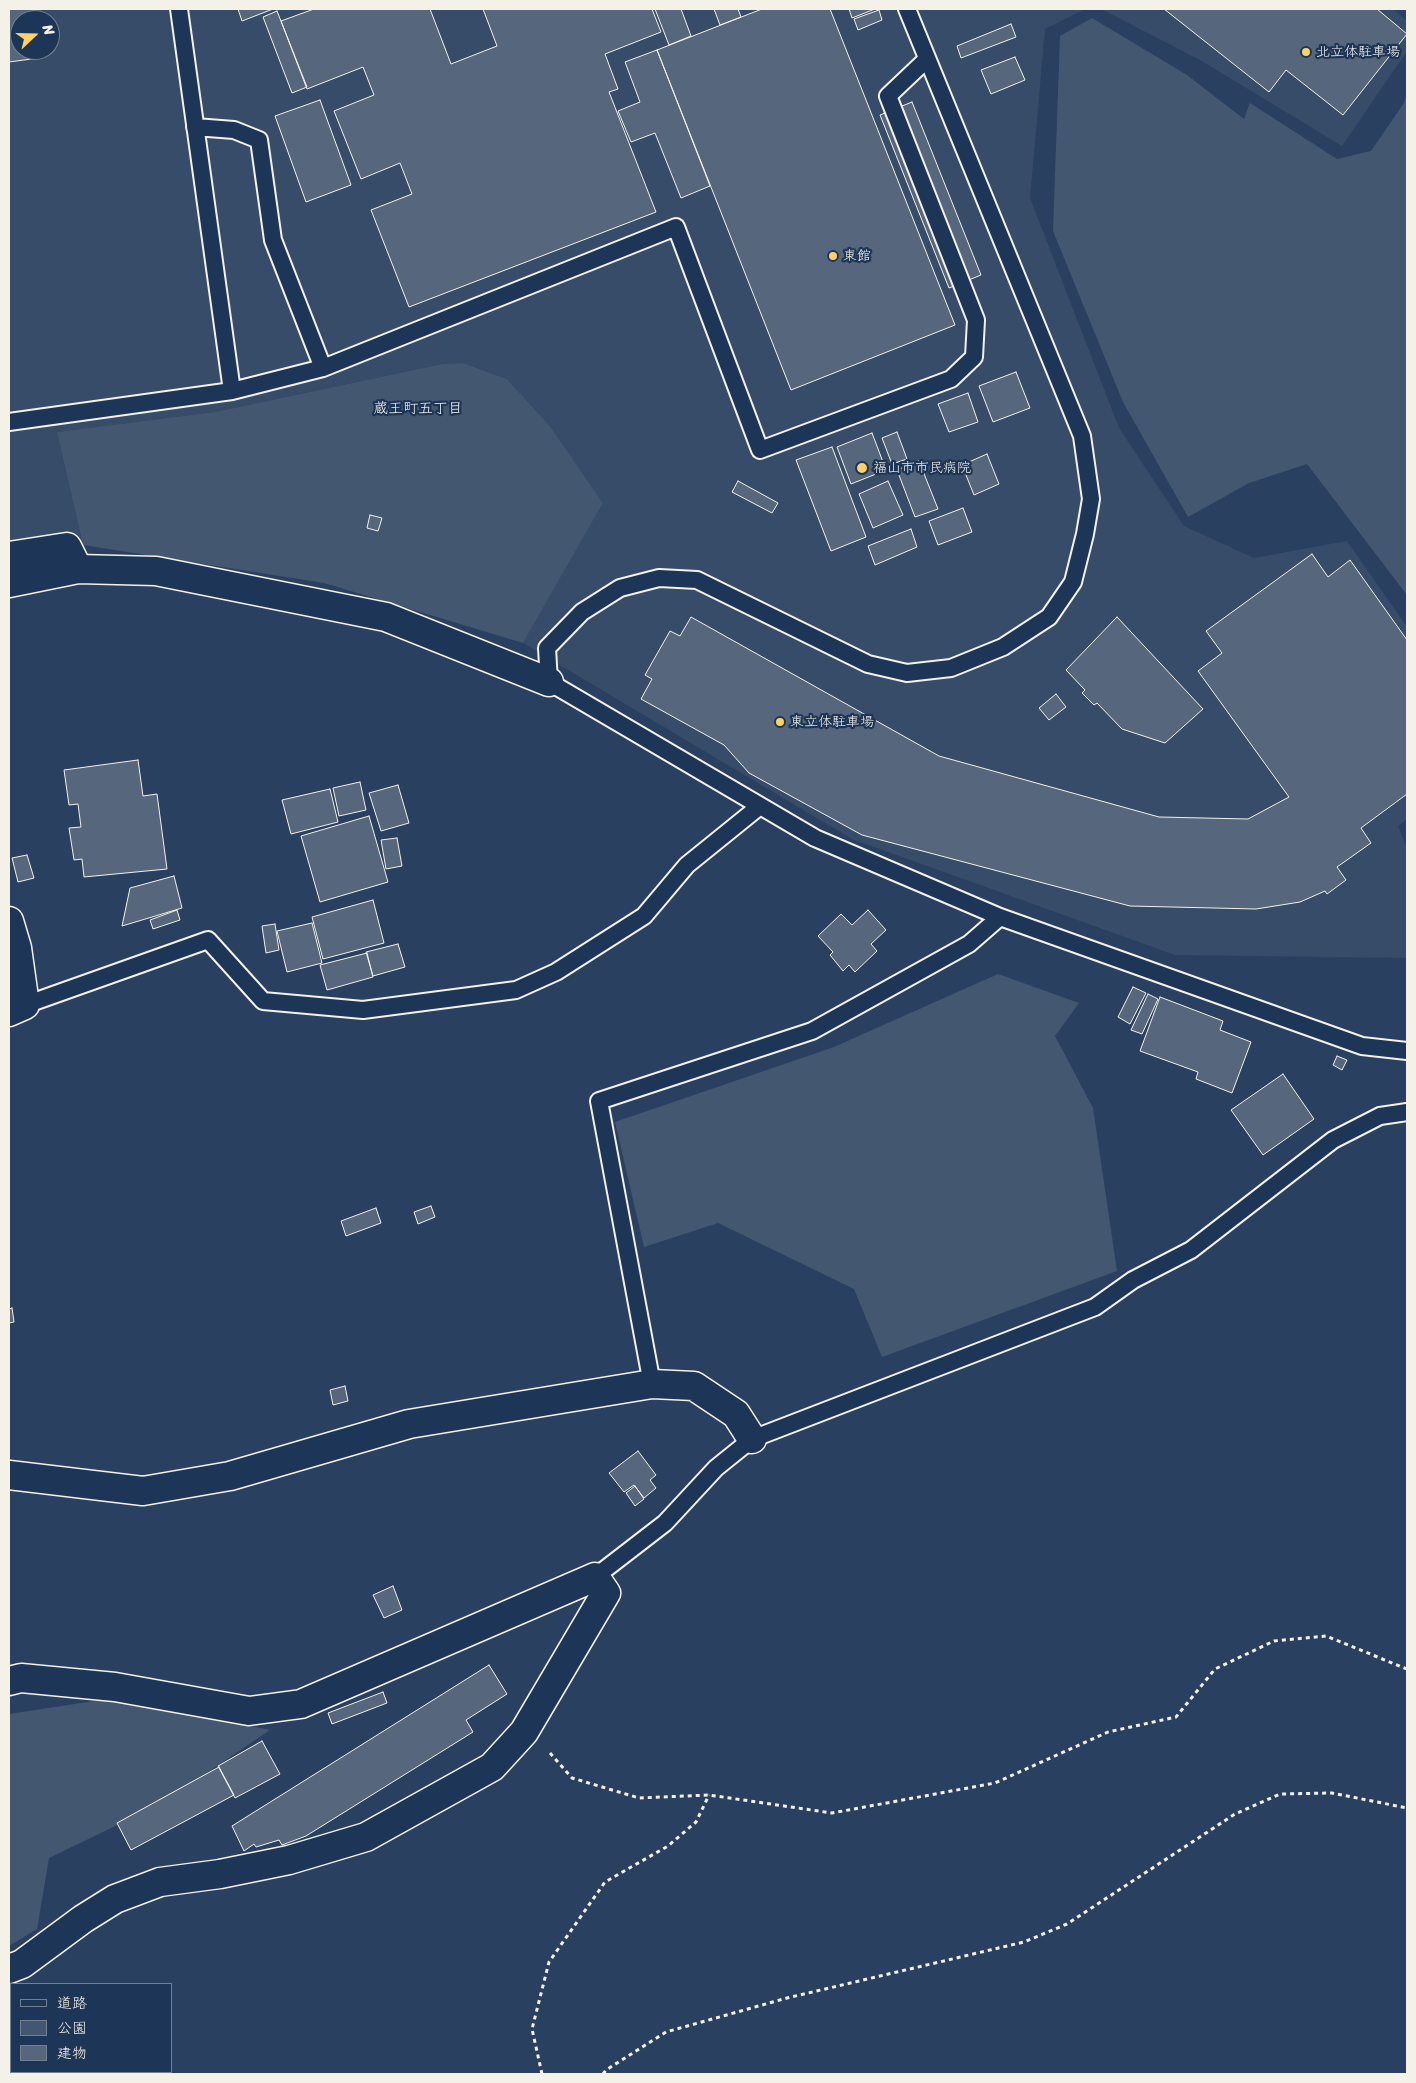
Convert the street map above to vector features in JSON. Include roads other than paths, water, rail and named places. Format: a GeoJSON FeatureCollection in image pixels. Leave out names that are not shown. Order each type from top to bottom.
{"type":"FeatureCollection","features":[{"type":"Feature","properties":{"kind":"street"},"geometry":{"type":"LineString","coordinates":[[9,556],[67,546],[78,569]]}},
{"type":"Feature","properties":{"kind":"street"},"geometry":{"type":"LineString","coordinates":[[9,583],[78,569],[156,571],[386,617],[549,682]]}},
{"type":"Feature","properties":{"kind":"street"},"geometry":{"type":"LineString","coordinates":[[9,921],[17,948],[17,1009]]}},
{"type":"Feature","properties":{"kind":"street"},"geometry":{"type":"LineString","coordinates":[[9,1475],[143,1491],[230,1476],[409,1424],[652,1384],[694,1386],[736,1414],[752,1439]]}},
{"type":"Feature","properties":{"kind":"street"},"geometry":{"type":"LineString","coordinates":[[9,1681],[21,1678],[115,1687],[249,1711],[301,1704],[595,1577],[606,1593],[524,1732],[492,1767],[366,1838],[289,1860],[220,1874],[160,1882],[115,1899],[83,1919],[22,1964],[9,1969]]}},
{"type":"Feature","properties":{"kind":"lane"},"geometry":{"type":"LineString","coordinates":[[179,9],[232,391]]}},
{"type":"Feature","properties":{"kind":"lane"},"geometry":{"type":"LineString","coordinates":[[907,9],[1082,436],[1090,499],[1086,534],[1073,582],[1049,617],[1003,647],[951,668],[907,673],[868,664],[697,580],[659,578],[620,588],[582,612],[547,648],[549,682],[815,838],[1000,917],[1362,1046],[1407,1051]]}},
{"type":"Feature","properties":{"kind":"lane"},"geometry":{"type":"LineString","coordinates":[[9,422],[232,391],[323,368],[676,227],[760,450],[951,379],[974,357],[976,320],[888,96],[927,59]]}},
{"type":"Feature","properties":{"kind":"lane"},"geometry":{"type":"LineString","coordinates":[[195,127],[234,130],[259,140],[273,240],[323,368]]}},
{"type":"Feature","properties":{"kind":"lane"},"geometry":{"type":"LineString","coordinates":[[17,1009],[208,940],[263,1001],[363,1010],[516,990],[556,972],[644,916],[687,865],[760,806]]}},
{"type":"Feature","properties":{"kind":"lane"},"geometry":{"type":"LineString","coordinates":[[652,1384],[599,1101],[812,1031],[969,944],[1000,917]]}},
{"type":"Feature","properties":{"kind":"lane"},"geometry":{"type":"LineString","coordinates":[[595,1577],[665,1523],[716,1468],[752,1439],[1095,1307],[1133,1280],[1191,1250],[1333,1140],[1380,1116],[1407,1112]]}},
{"type":"Feature","properties":{"kind":"place","name":"北立体駐車場"},"geometry":{"type":"Point","coordinates":[1306,52]}},
{"type":"Feature","properties":{"kind":"place","name":"東館"},"geometry":{"type":"Point","coordinates":[833,256]}},
{"type":"Feature","properties":{"kind":"place","name":"福山市市民病院"},"geometry":{"type":"Point","coordinates":[862,468]}},
{"type":"Feature","properties":{"kind":"place","name":"東立体駐車場"},"geometry":{"type":"Point","coordinates":[780,722]}},
{"type":"Feature","properties":{"kind":"district","name":"蔵王町五丁目"},"geometry":{"type":"Point","coordinates":[418,409]}}]}
